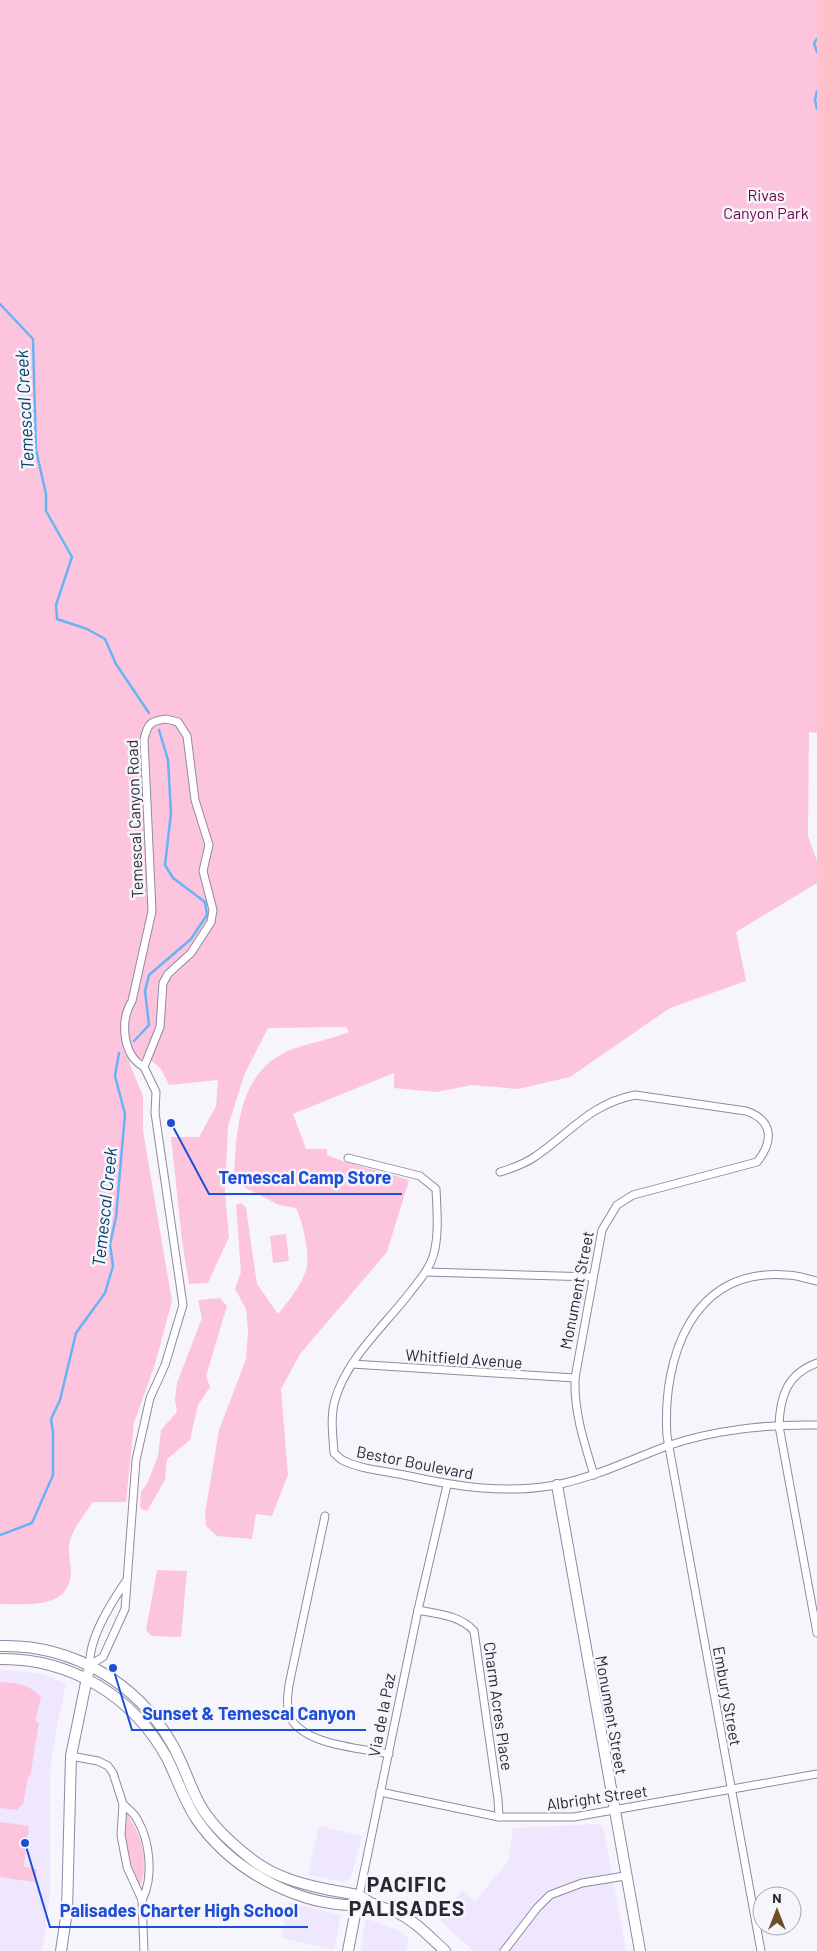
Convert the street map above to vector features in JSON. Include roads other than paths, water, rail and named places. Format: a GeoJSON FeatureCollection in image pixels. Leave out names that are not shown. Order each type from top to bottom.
{"type":"FeatureCollection","features":[{"type":"Feature","properties":{"kind":"main road","name":"Monument Street"},"geometry":{"type":"LineString","coordinates":[[556,1484],[640,1951]]}},
{"type":"Feature","properties":{"kind":"main road"},"geometry":{"type":"LineString","coordinates":[[0,1646],[16,1646],[50,1651],[90,1665],[119,1683],[147,1709],[173,1745],[199,1803],[216,1826],[239,1849],[266,1870],[283,1878],[358,1901]]}},
{"type":"Feature","properties":{"kind":"main road"},"geometry":{"type":"LineString","coordinates":[[0,1660],[40,1662],[72,1671],[87,1678],[129,1709],[146,1727],[167,1759],[196,1818],[208,1835],[233,1858],[260,1878],[292,1893],[373,1904],[406,1917],[445,1951]]}},
{"type":"Feature","properties":{"kind":"main road"},"geometry":{"type":"LineString","coordinates":[[61,1951],[67,1911],[71,1756],[90,1665]]}},
{"type":"Feature","properties":{"kind":"main road","name":"Via de la Paz"},"geometry":{"type":"LineString","coordinates":[[348,1951],[358,1901]]}},
{"type":"Feature","properties":{"kind":"street","name":"Temescal Canyon Road"},"geometry":{"type":"LineString","coordinates":[[90,1665],[103,1657],[125,1609],[136,1460],[150,1398],[165,1365],[176,1333],[183,1296],[155,1113],[156,1092],[144,1067],[130,1054],[123,1021],[132,1001],[147,942],[152,910],[144,739],[147,725],[152,720],[166,719],[178,722],[187,736],[195,800],[209,844],[203,871],[213,910],[211,922],[191,953],[168,974],[163,983],[160,1026],[144,1067]]}},
{"type":"Feature","properties":{"kind":"street","name":"Monument Street"},"geometry":{"type":"LineString","coordinates":[[500,1172],[521,1165],[537,1156],[599,1107],[626,1096],[653,1097],[746,1110],[759,1115],[767,1127],[769,1141],[765,1152],[757,1162],[633,1195],[617,1206],[602,1230],[575,1378],[574,1401],[578,1422],[594,1475]]}},
{"type":"Feature","properties":{"kind":"street","name":"Bestor Boulevard"},"geometry":{"type":"LineString","coordinates":[[348,1158],[420,1176],[436,1189],[437,1226],[434,1254],[426,1272],[352,1364],[342,1381],[334,1401],[333,1441],[334,1453],[338,1458],[346,1462],[447,1485],[500,1490],[556,1484],[594,1475],[668,1446],[726,1432],[779,1426],[817,1425]]}},
{"type":"Feature","properties":{"kind":"street"},"geometry":{"type":"LineString","coordinates":[[426,1272],[592,1277]]}},
{"type":"Feature","properties":{"kind":"street","name":"Embury Street"},"geometry":{"type":"LineString","coordinates":[[761,1951],[668,1446],[665,1412],[668,1381],[678,1343],[687,1326],[707,1300],[729,1284],[756,1276],[788,1275],[817,1281]]}},
{"type":"Feature","properties":{"kind":"street"},"geometry":{"type":"LineString","coordinates":[[817,1363],[794,1376],[786,1387],[781,1401],[779,1426],[817,1633]]}},
{"type":"Feature","properties":{"kind":"street","name":"Whitfield Avenue"},"geometry":{"type":"LineString","coordinates":[[352,1364],[575,1378]]}},
{"type":"Feature","properties":{"kind":"street","name":"Via de la Paz"},"geometry":{"type":"LineString","coordinates":[[358,1901],[418,1610],[447,1485]]}},
{"type":"Feature","properties":{"kind":"street"},"geometry":{"type":"LineString","coordinates":[[325,1516],[287,1694],[289,1715],[301,1732],[316,1739],[389,1754]]}},
{"type":"Feature","properties":{"kind":"street"},"geometry":{"type":"LineString","coordinates":[[90,1665],[89,1652],[112,1601],[126,1581]]}},
{"type":"Feature","properties":{"kind":"street","name":"Charm Acres Place"},"geometry":{"type":"LineString","coordinates":[[418,1610],[457,1618],[468,1623],[474,1631],[499,1817]]}},
{"type":"Feature","properties":{"kind":"street"},"geometry":{"type":"LineString","coordinates":[[71,1756],[98,1761],[108,1766],[113,1773],[123,1804],[121,1835],[126,1859],[142,1900],[144,1951]]}},
{"type":"Feature","properties":{"kind":"street","name":"Albright Street"},"geometry":{"type":"LineString","coordinates":[[380,1792],[499,1817],[554,1818],[614,1810],[817,1774]]}},
{"type":"Feature","properties":{"kind":"street"},"geometry":{"type":"LineString","coordinates":[[123,1804],[136,1817],[148,1847],[148,1882],[142,1900]]}},
{"type":"Feature","properties":{"kind":"street"},"geometry":{"type":"LineString","coordinates":[[504,1951],[550,1895],[582,1883],[625,1876]]}},
{"type":"Feature","properties":{"kind":"waterway"},"geometry":{"type":"LineString","coordinates":[[817,39],[814,43],[817,52]]}},
{"type":"Feature","properties":{"kind":"waterway"},"geometry":{"type":"LineString","coordinates":[[817,91],[815,100],[817,109]]}},
{"type":"Feature","properties":{"kind":"waterway","name":"Temescal Creek"},"geometry":{"type":"LineString","coordinates":[[0,304],[33,339],[36,450],[46,494],[46,511],[72,557],[56,605],[57,619],[87,629],[105,639],[116,664],[149,713]]}},
{"type":"Feature","properties":{"kind":"waterway","name":"Temescal Creek"},"geometry":{"type":"LineString","coordinates":[[134,1041],[149,1025],[145,991],[149,975],[191,939],[207,915],[205,902],[173,878],[165,865],[171,813],[168,760],[159,730]]}},
{"type":"Feature","properties":{"kind":"waterway","name":"Temescal Creek"},"geometry":{"type":"LineString","coordinates":[[0,1535],[32,1523],[53,1475],[53,1432],[51,1419],[60,1400],[76,1333],[105,1293],[113,1266],[110,1244],[116,1217],[125,1114],[115,1076],[119,1053]]}},
{"type":"Feature","properties":{"kind":"place","name":"Temescal Camp Store"},"geometry":{"type":"Point","coordinates":[171,1123]}},
{"type":"Feature","properties":{"kind":"place","name":"Sunset & Temescal Canyon"},"geometry":{"type":"Point","coordinates":[113,1668]}},
{"type":"Feature","properties":{"kind":"place","name":"Palisades Charter High School"},"geometry":{"type":"Point","coordinates":[25,1843]}},
{"type":"Feature","properties":{"kind":"district","name":"PACIFIC PALISADES"},"geometry":{"type":"Point","coordinates":[407,1895]}},
{"type":"Feature","properties":{"kind":"park label","name":"Rivas Canyon Park"},"geometry":{"type":"Point","coordinates":[766,203]}}]}
